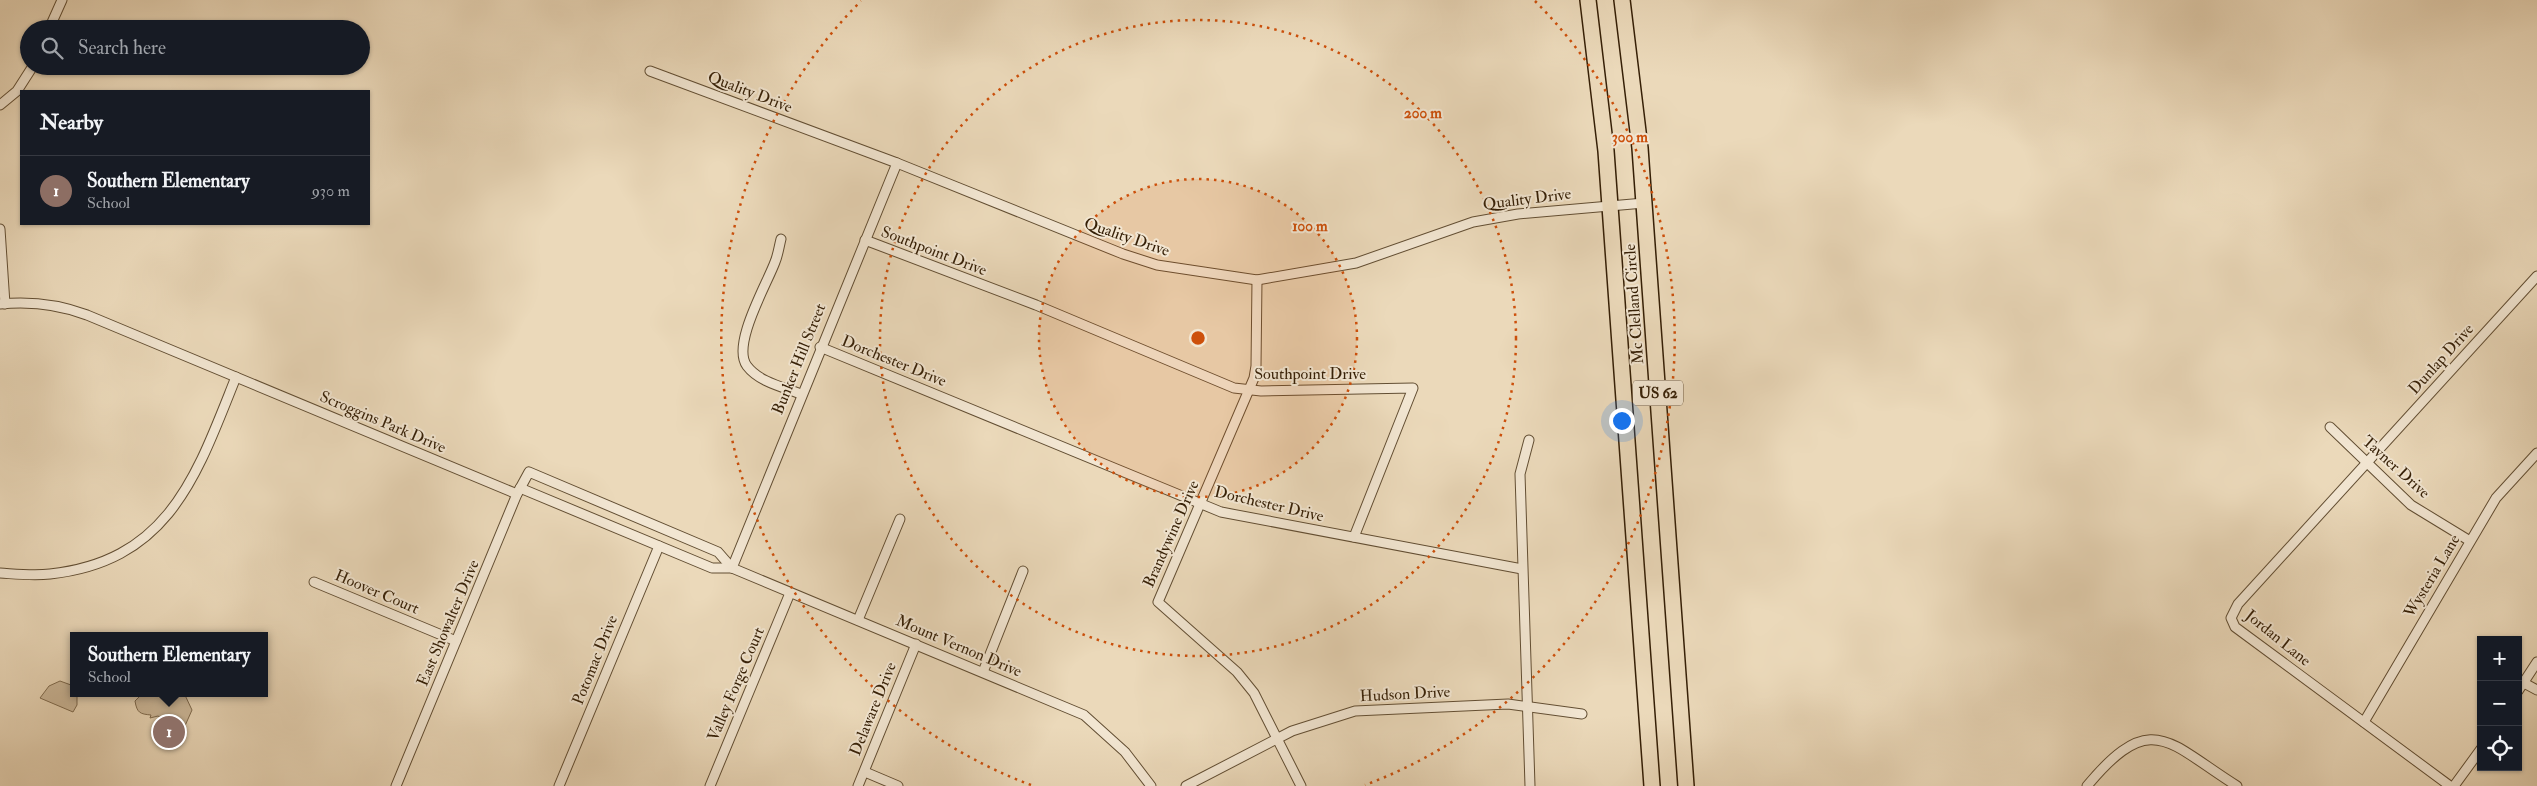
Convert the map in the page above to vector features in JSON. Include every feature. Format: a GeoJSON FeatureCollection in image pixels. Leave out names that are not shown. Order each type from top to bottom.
{"type":"FeatureCollection","features":[{"type":"Feature","properties":{"kind":"highway","name":"Mc Clelland Circle"},"geometry":{"type":"LineString","coordinates":[[1588,0],[1600,86],[1610,205],[1652,786]]}},
{"type":"Feature","properties":{"kind":"highway","name":"Mc Clelland Circle"},"geometry":{"type":"LineString","coordinates":[[1622,0],[1634,91],[1644,203],[1686,786]]}},
{"type":"Feature","properties":{"kind":"street"},"geometry":{"type":"LineString","coordinates":[[53,20],[62,0]]}},
{"type":"Feature","properties":{"kind":"street","name":"Quality Drive"},"geometry":{"type":"LineString","coordinates":[[650,71],[896,163],[1148,263],[1210,275],[1256,280],[1356,263],[1473,222],[1518,214],[1644,203]]}},
{"type":"Feature","properties":{"kind":"street"},"geometry":{"type":"LineString","coordinates":[[0,105],[17,91],[27,75]]}},
{"type":"Feature","properties":{"kind":"street","name":"Bunker Hill Street"},"geometry":{"type":"LineString","coordinates":[[732,568],[800,394],[896,163]]}},
{"type":"Feature","properties":{"kind":"street"},"geometry":{"type":"LineString","coordinates":[[0,229],[2,304]]}},
{"type":"Feature","properties":{"kind":"street"},"geometry":{"type":"LineString","coordinates":[[781,239],[776,260],[746,330],[742,353],[747,366],[762,379],[800,394]]}},
{"type":"Feature","properties":{"kind":"street","name":"Southpoint Drive"},"geometry":{"type":"LineString","coordinates":[[865,240],[1036,305],[1234,388],[1249,390],[1413,388],[1354,537]]}},
{"type":"Feature","properties":{"kind":"street","name":"Dunlap Drive"},"geometry":{"type":"LineString","coordinates":[[2367,462],[2537,276]]}},
{"type":"Feature","properties":{"kind":"street","name":"Brandywine Drive"},"geometry":{"type":"LineString","coordinates":[[1256,280],[1256,366],[1249,390],[1158,602],[1238,672],[1254,693],[1301,786]]}},
{"type":"Feature","properties":{"kind":"street","name":"Scroggins Park Drive"},"geometry":{"type":"LineString","coordinates":[[2,304],[36,302],[62,306],[519,491]]}},
{"type":"Feature","properties":{"kind":"street","name":"Dorchester Drive"},"geometry":{"type":"LineString","coordinates":[[820,347],[1221,512],[1522,569]]}},
{"type":"Feature","properties":{"kind":"street"},"geometry":{"type":"LineString","coordinates":[[0,573],[48,574],[88,566],[125,551],[157,527],[183,496],[202,462],[236,378]]}},
{"type":"Feature","properties":{"kind":"street","name":"Tavner Drive"},"geometry":{"type":"LineString","coordinates":[[2330,427],[2411,505],[2470,541]]}},
{"type":"Feature","properties":{"kind":"street"},"geometry":{"type":"LineString","coordinates":[[1529,440],[1520,474],[1530,786]]}},
{"type":"Feature","properties":{"kind":"street","name":"Wysteria Lane"},"geometry":{"type":"LineString","coordinates":[[2364,722],[2496,498],[2537,453]]}},
{"type":"Feature","properties":{"kind":"street","name":"Jordan Lane"},"geometry":{"type":"LineString","coordinates":[[2367,462],[2238,604],[2231,618],[2235,627],[2450,786]]}},
{"type":"Feature","properties":{"kind":"street","name":"East Showalter Drive"},"geometry":{"type":"LineString","coordinates":[[396,786],[519,491],[529,472]]}},
{"type":"Feature","properties":{"kind":"street","name":"Mount Vernon Drive"},"geometry":{"type":"LineString","coordinates":[[529,472],[718,552],[732,568]]}},
{"type":"Feature","properties":{"kind":"street","name":"Mount Vernon Drive"},"geometry":{"type":"LineString","coordinates":[[519,491],[712,568],[732,568],[1084,715],[1125,752],[1151,786]]}},
{"type":"Feature","properties":{"kind":"street"},"geometry":{"type":"LineString","coordinates":[[858,620],[900,519]]}},
{"type":"Feature","properties":{"kind":"street","name":"Potomac Drive"},"geometry":{"type":"LineString","coordinates":[[559,786],[658,546]]}},
{"type":"Feature","properties":{"kind":"street"},"geometry":{"type":"LineString","coordinates":[[983,672],[1023,571]]}},
{"type":"Feature","properties":{"kind":"street","name":"Hoover Court"},"geometry":{"type":"LineString","coordinates":[[314,582],[456,641]]}},
{"type":"Feature","properties":{"kind":"street","name":"Valley Forge Court"},"geometry":{"type":"LineString","coordinates":[[710,786],[790,593]]}},
{"type":"Feature","properties":{"kind":"street","name":"Delaware Drive"},"geometry":{"type":"LineString","coordinates":[[858,786],[916,644]]}},
{"type":"Feature","properties":{"kind":"street"},"geometry":{"type":"LineString","coordinates":[[2522,686],[2537,662]]}},
{"type":"Feature","properties":{"kind":"street"},"geometry":{"type":"LineString","coordinates":[[2524,683],[2537,690]]}},
{"type":"Feature","properties":{"kind":"street","name":"Hudson Drive"},"geometry":{"type":"LineString","coordinates":[[1186,786],[1292,731],[1355,711],[1508,704],[1582,714]]}},
{"type":"Feature","properties":{"kind":"street"},"geometry":{"type":"LineString","coordinates":[[2087,786],[2129,745],[2150,739],[2170,742],[2237,786]]}},
{"type":"Feature","properties":{"kind":"street"},"geometry":{"type":"LineString","coordinates":[[2454,786],[2477,754]]}},
{"type":"Feature","properties":{"kind":"street"},"geometry":{"type":"LineString","coordinates":[[865,772],[898,786]]}},
{"type":"Feature","properties":{"kind":"shaded area"},"geometry":{"type":"Polygon","coordinates":[[[60,681],[70,685],[70,697],[77,697],[77,705],[73,712],[40,698],[49,686],[60,681]]]}},
{"type":"Feature","properties":{"kind":"shaded area"},"geometry":{"type":"Polygon","coordinates":[[[139,697],[186,697],[192,710],[184,728],[179,732],[170,729],[165,720],[158,716],[150,718],[151,715],[140,712],[135,701],[139,697]]]}},
{"type":"Feature","properties":{"kind":"place","name":"Southern Elementary"},"geometry":{"type":"Point","coordinates":[169,732]}}]}
